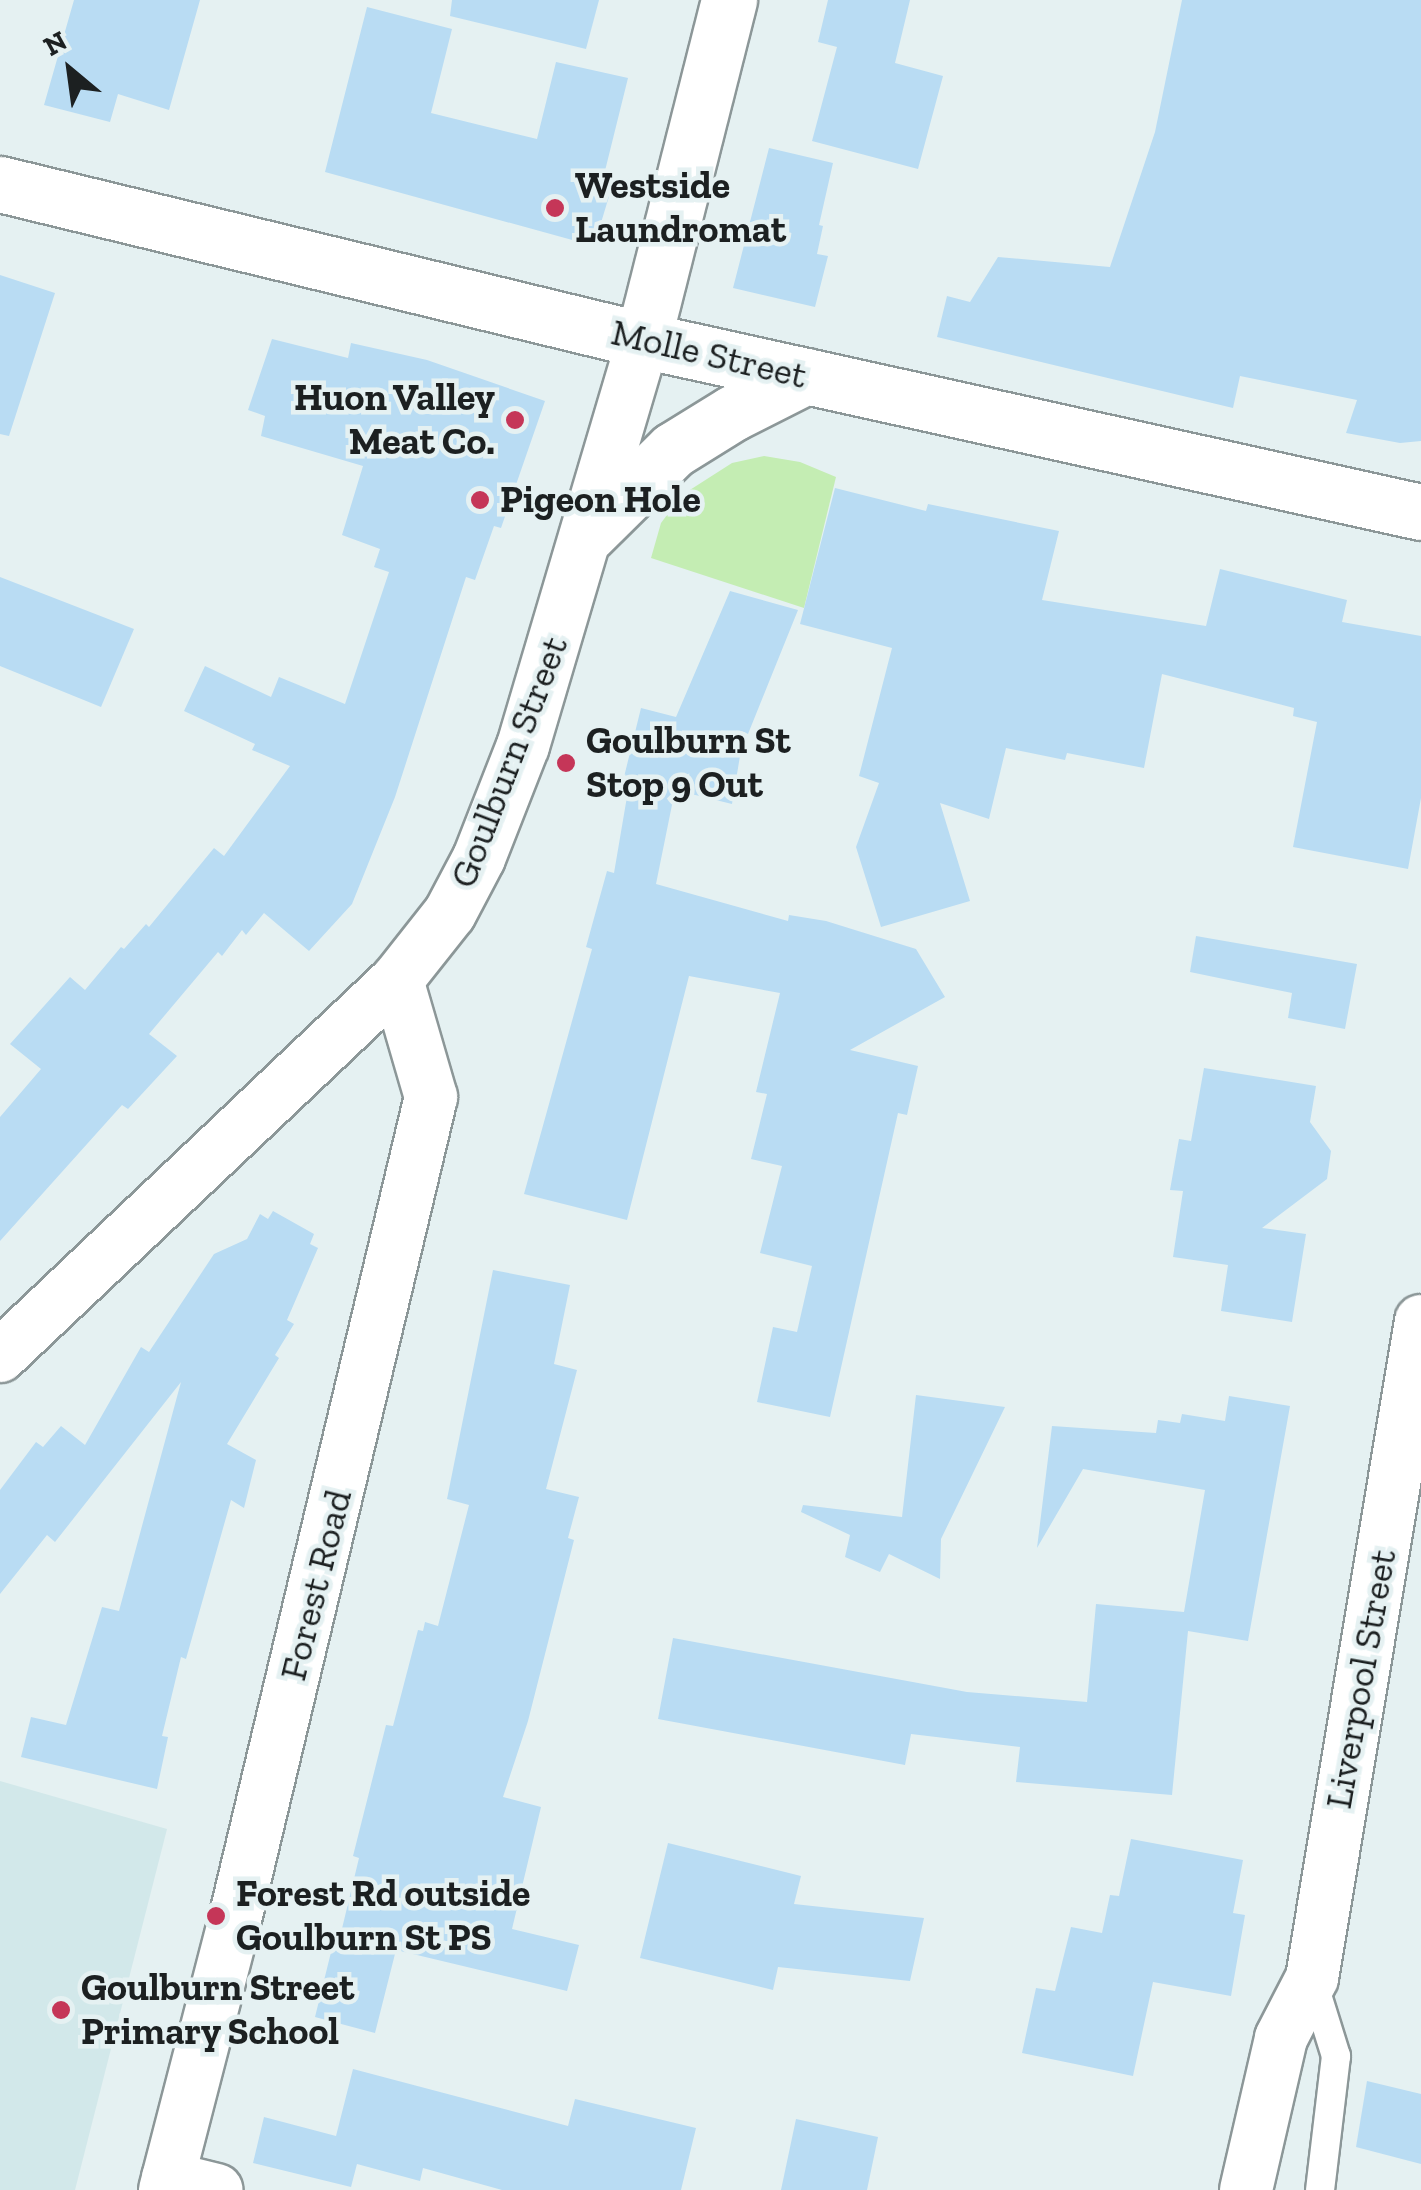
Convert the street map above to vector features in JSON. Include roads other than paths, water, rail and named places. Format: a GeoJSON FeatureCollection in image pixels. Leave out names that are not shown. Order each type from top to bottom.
{"type":"FeatureCollection","features":[{"type":"Feature","properties":{"kind":"street","name":"Goulburn Street"},"geometry":{"type":"LineString","coordinates":[[0,1356],[397,980],[450,912],[479,858],[523,746],[588,534],[643,340],[729,0]]}},
{"type":"Feature","properties":{"kind":"street","name":"Molle Street"},"geometry":{"type":"LineString","coordinates":[[0,184],[643,340],[1421,512]]}},
{"type":"Feature","properties":{"kind":"street"},"geometry":{"type":"LineString","coordinates":[[588,534],[672,450],[806,376]]}},
{"type":"Feature","properties":{"kind":"street","name":"Forest Road"},"geometry":{"type":"LineString","coordinates":[[183,2186],[240,1900],[431,1097],[397,980]]}},
{"type":"Feature","properties":{"kind":"street","name":"Liverpool Street"},"geometry":{"type":"LineString","coordinates":[[1246,2190],[1281,2038],[1312,1978],[1421,1321]]}},
{"type":"Feature","properties":{"kind":"lane","name":"Liverpool Street"},"geometry":{"type":"LineString","coordinates":[[1312,1978],[1336,2056],[1320,2190]]}},
{"type":"Feature","properties":{"kind":"place","name":"Westside Laundromat"},"geometry":{"type":"Point","coordinates":[555,208]}},
{"type":"Feature","properties":{"kind":"place","name":"Huon Valley Meat Co."},"geometry":{"type":"Point","coordinates":[515,420]}},
{"type":"Feature","properties":{"kind":"place","name":"Pigeon Hole"},"geometry":{"type":"Point","coordinates":[480,500]}},
{"type":"Feature","properties":{"kind":"place","name":"Goulburn St Stop 9 Out"},"geometry":{"type":"Point","coordinates":[566,763]}},
{"type":"Feature","properties":{"kind":"place","name":"Forest Rd outside Goulburn St PS"},"geometry":{"type":"Point","coordinates":[216,1916]}},
{"type":"Feature","properties":{"kind":"place","name":"Goulburn Street Primary School"},"geometry":{"type":"Point","coordinates":[61,2010]}}]}
